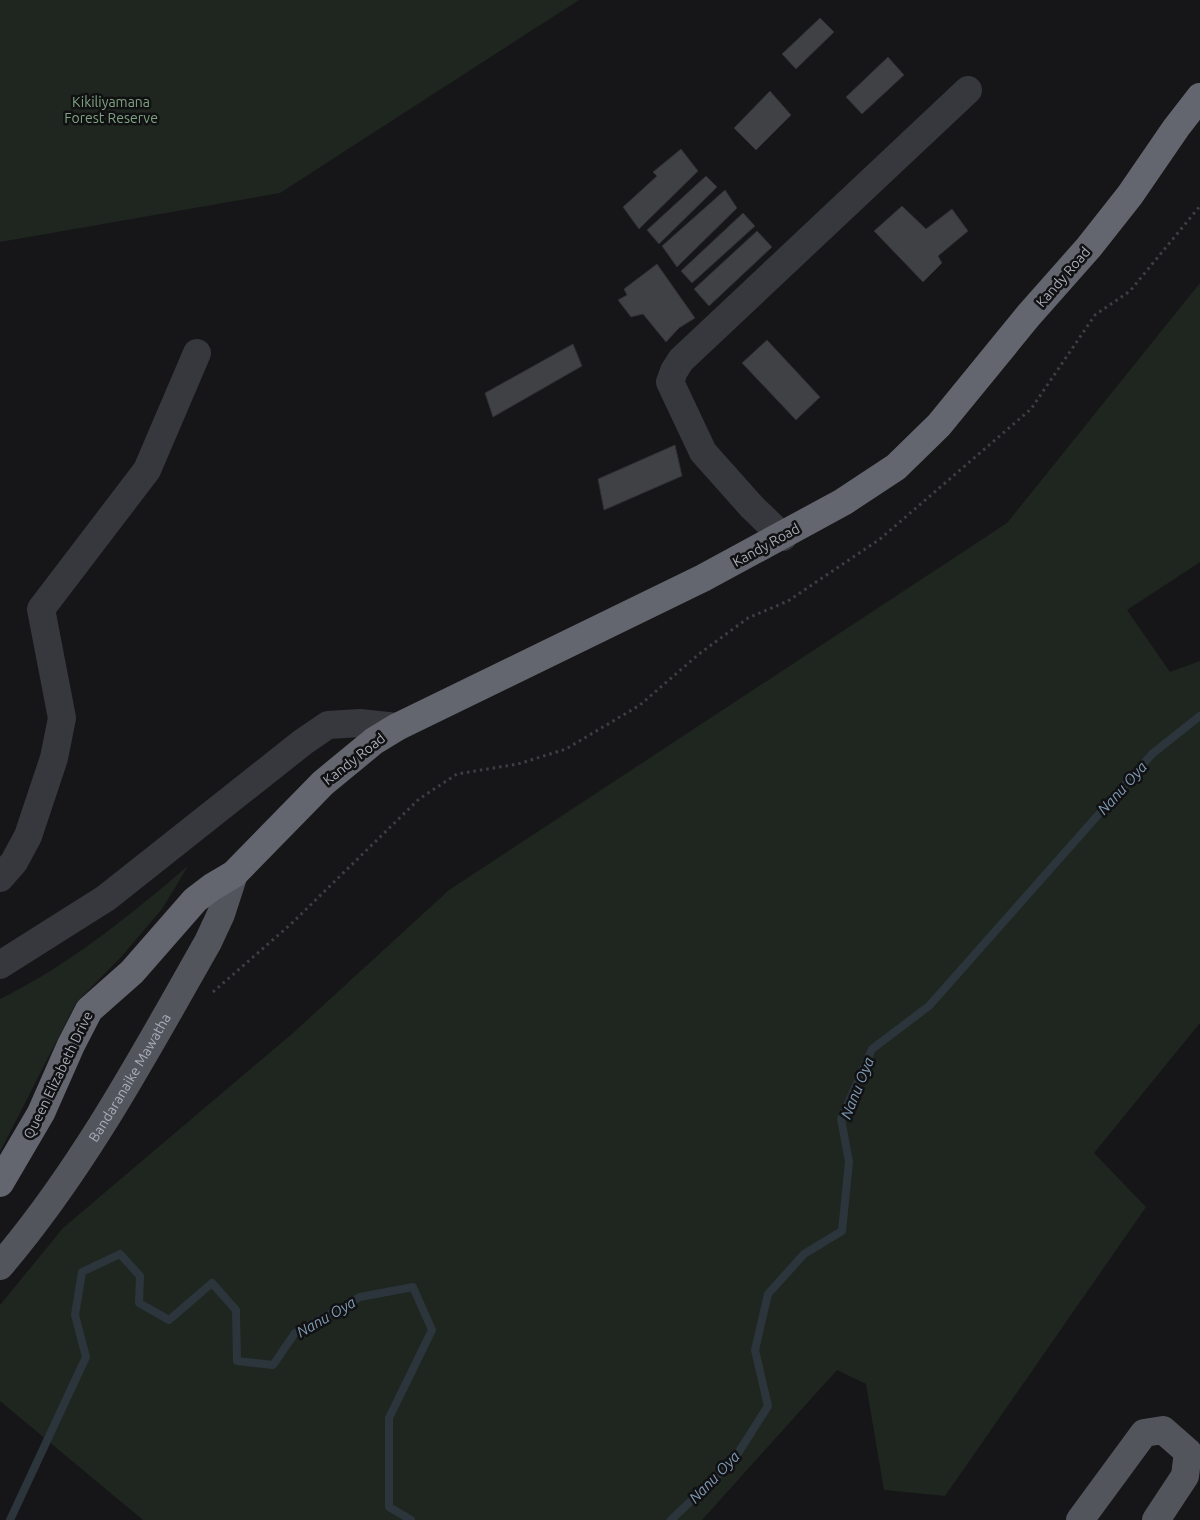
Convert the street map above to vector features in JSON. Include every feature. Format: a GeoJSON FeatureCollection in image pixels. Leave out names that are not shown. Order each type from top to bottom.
{"type":"FeatureCollection","features":[{"type":"Feature","properties":{"kind":"highway","name":"Kandy Road"},"geometry":{"type":"LineString","coordinates":[[234,874],[323,783],[374,741],[397,727],[783,537],[843,502],[896,467],[934,431],[1095,240],[1130,195],[1176,128],[1200,97]]}},
{"type":"Feature","properties":{"kind":"highway","name":"Queen Elizabeth Drive"},"geometry":{"type":"LineString","coordinates":[[0,1183],[41,1113],[70,1045],[89,1010],[132,972],[195,900],[234,874]]}},
{"type":"Feature","properties":{"kind":"main road","name":"Bandaranaike Mawatha"},"geometry":{"type":"LineString","coordinates":[[0,1266],[46,1207],[99,1127],[208,942],[221,914],[234,874]]}},
{"type":"Feature","properties":{"kind":"main road"},"geometry":{"type":"LineString","coordinates":[[1080,1520],[1144,1433],[1163,1430],[1188,1452],[1185,1476],[1156,1520]]}},
{"type":"Feature","properties":{"kind":"street"},"geometry":{"type":"LineString","coordinates":[[783,537],[752,507],[703,452],[670,382],[674,371],[681,360],[968,90]]}},
{"type":"Feature","properties":{"kind":"street"},"geometry":{"type":"LineString","coordinates":[[0,878],[14,862],[28,836],[54,758],[62,718],[41,608],[147,470],[197,353]]}},
{"type":"Feature","properties":{"kind":"street"},"geometry":{"type":"LineString","coordinates":[[0,965],[106,898],[303,742],[328,725],[360,723],[397,727]]}},
{"type":"Feature","properties":{"kind":"path"},"geometry":{"type":"LineString","coordinates":[[209,994],[291,924],[419,799],[457,774],[518,764],[566,749],[640,705],[699,654],[748,618],[788,600],[880,539],[1031,409],[1095,314],[1130,291],[1200,206]]}},
{"type":"Feature","properties":{"kind":"green space","name":"Kikiliyamana Forest Reserve"},"geometry":{"type":"Polygon","coordinates":[[[0,0],[579,0],[280,193],[0,242],[0,0]]]}},
{"type":"Feature","properties":{"kind":"green space"},"geometry":{"type":"Polygon","coordinates":[[[1200,283],[1200,562],[1127,610],[1170,672],[1200,661],[1200,1023],[1094,1153],[1146,1207],[945,1496],[884,1490],[866,1384],[837,1370],[702,1520],[143,1520],[0,1401],[0,1305],[63,1228],[293,1033],[449,890],[1007,523],[1200,283]]]}},
{"type":"Feature","properties":{"kind":"green space"},"geometry":{"type":"Polygon","coordinates":[[[188,866],[162,909],[121,957],[76,1003],[0,1152],[0,999],[25,986],[74,955],[121,921],[188,866]]]}},
{"type":"Feature","properties":{"kind":"building"},"geometry":{"type":"Polygon","coordinates":[[[820,18],[834,32],[796,69],[782,54],[820,18]]]}},
{"type":"Feature","properties":{"kind":"building"},"geometry":{"type":"Polygon","coordinates":[[[888,57],[904,75],[862,114],[846,97],[888,57]]]}},
{"type":"Feature","properties":{"kind":"building"},"geometry":{"type":"Polygon","coordinates":[[[770,91],[791,115],[756,150],[734,128],[770,91]]]}},
{"type":"Feature","properties":{"kind":"building"},"geometry":{"type":"Polygon","coordinates":[[[681,149],[698,171],[639,229],[623,207],[657,176],[653,172],[681,149]]]}},
{"type":"Feature","properties":{"kind":"building"},"geometry":{"type":"Polygon","coordinates":[[[706,176],[717,187],[659,244],[647,230],[706,176]]]}},
{"type":"Feature","properties":{"kind":"building"},"geometry":{"type":"Polygon","coordinates":[[[725,190],[737,208],[677,267],[662,246],[725,190]]]}},
{"type":"Feature","properties":{"kind":"building"},"geometry":{"type":"Polygon","coordinates":[[[902,206],[926,229],[952,209],[968,231],[938,256],[942,263],[923,282],[874,231],[902,206]]]}},
{"type":"Feature","properties":{"kind":"building"},"geometry":{"type":"Polygon","coordinates":[[[743,213],[755,226],[692,283],[681,271],[743,213]]]}},
{"type":"Feature","properties":{"kind":"building"},"geometry":{"type":"Polygon","coordinates":[[[757,231],[772,247],[709,306],[694,289],[757,231]]]}},
{"type":"Feature","properties":{"kind":"building"},"geometry":{"type":"Polygon","coordinates":[[[657,264],[695,318],[679,328],[666,342],[643,314],[631,317],[618,300],[627,295],[624,289],[657,264]]]}},
{"type":"Feature","properties":{"kind":"building"},"geometry":{"type":"Polygon","coordinates":[[[767,340],[820,397],[796,420],[742,363],[767,340]]]}},
{"type":"Feature","properties":{"kind":"building"},"geometry":{"type":"Polygon","coordinates":[[[573,344],[582,366],[493,417],[485,393],[573,344]]]}},
{"type":"Feature","properties":{"kind":"building"},"geometry":{"type":"Polygon","coordinates":[[[675,445],[682,476],[604,510],[598,479],[675,445]]]}},
{"type":"Feature","properties":{"kind":"waterway","name":"Nanu Oya"},"geometry":{"type":"LineString","coordinates":[[671,1520],[733,1461],[768,1406],[755,1350],[768,1294],[804,1254],[842,1231],[849,1162],[841,1119],[872,1049],[929,1006],[1152,754],[1200,716]]}},
{"type":"Feature","properties":{"kind":"waterway","name":"Nanu Oya"},"geometry":{"type":"LineString","coordinates":[[10,1520],[86,1357],[75,1315],[82,1272],[120,1254],[140,1276],[139,1303],[169,1320],[212,1283],[236,1310],[237,1361],[273,1365],[295,1333],[360,1297],[413,1287],[432,1330],[389,1418],[389,1507],[411,1520]]}}]}
